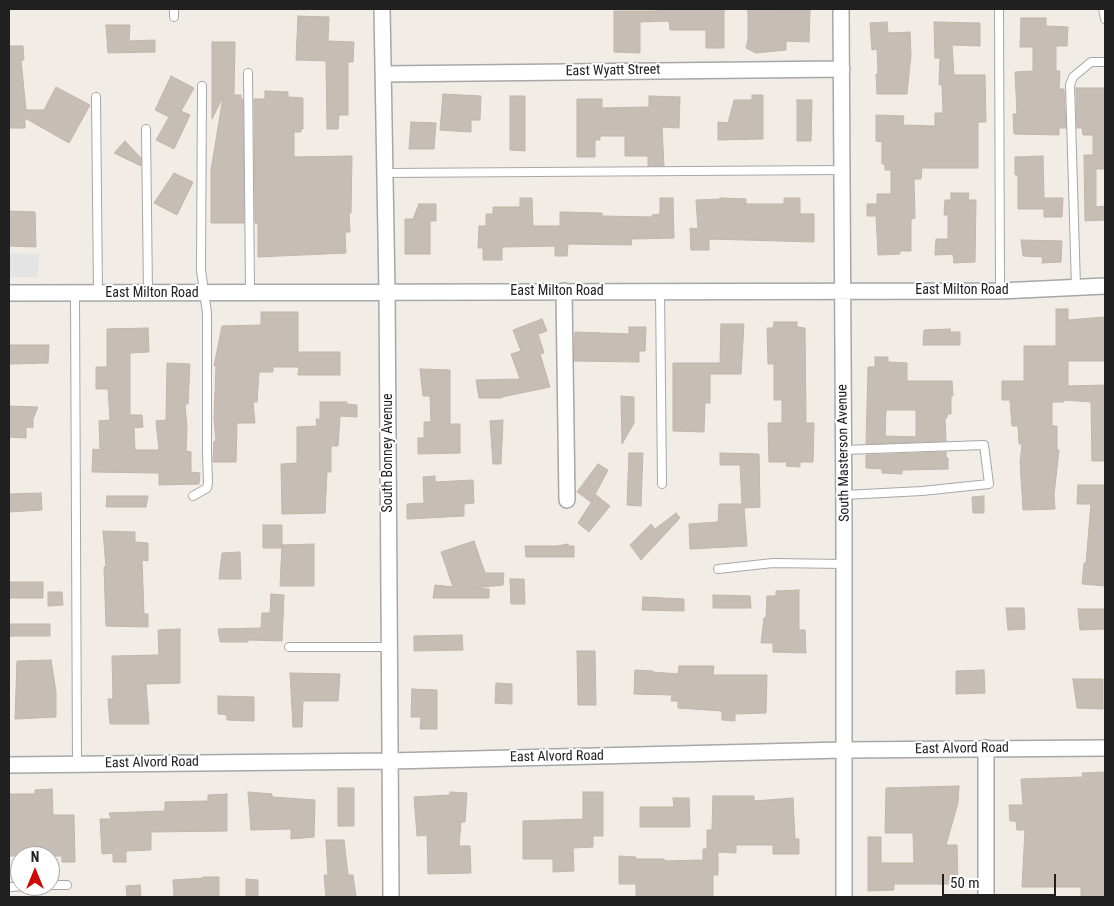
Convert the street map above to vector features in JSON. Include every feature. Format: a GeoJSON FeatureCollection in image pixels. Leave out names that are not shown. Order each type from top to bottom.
{"type":"FeatureCollection","features":[{"type":"Feature","properties":{"kind":"street","name":"South Bonney Avenue"},"geometry":{"type":"LineString","coordinates":[[382,9],[387,291],[391,897]]}},
{"type":"Feature","properties":{"kind":"street","name":"South Masterson Avenue"},"geometry":{"type":"LineString","coordinates":[[840,9],[844,450],[844,897]]}},
{"type":"Feature","properties":{"kind":"street","name":"East Wyatt Street"},"geometry":{"type":"LineString","coordinates":[[384,74],[842,69]]}},
{"type":"Feature","properties":{"kind":"street","name":"East Milton Road"},"geometry":{"type":"LineString","coordinates":[[9,293],[1000,291],[1105,286]]}},
{"type":"Feature","properties":{"kind":"street"},"geometry":{"type":"LineString","coordinates":[[564,291],[567,500]]}},
{"type":"Feature","properties":{"kind":"street"},"geometry":{"type":"LineString","coordinates":[[986,748],[986,897]]}},
{"type":"Feature","properties":{"kind":"street","name":"East Alvord Road"},"geometry":{"type":"LineString","coordinates":[[9,765],[390,760],[843,750],[1105,748]]}},
{"type":"Feature","properties":{"kind":"lane"},"geometry":{"type":"LineString","coordinates":[[999,9],[1000,291]]}},
{"type":"Feature","properties":{"kind":"lane"},"geometry":{"type":"LineString","coordinates":[[1103,9],[1105,19]]}},
{"type":"Feature","properties":{"kind":"lane"},"geometry":{"type":"LineString","coordinates":[[1076,287],[1070,85],[1074,77],[1091,62],[1105,62]]}},
{"type":"Feature","properties":{"kind":"lane"},"geometry":{"type":"LineString","coordinates":[[248,73],[250,292]]}},
{"type":"Feature","properties":{"kind":"lane"},"geometry":{"type":"LineString","coordinates":[[193,496],[207,488],[208,482],[207,313],[201,270],[202,86]]}},
{"type":"Feature","properties":{"kind":"lane"},"geometry":{"type":"LineString","coordinates":[[96,97],[98,293]]}},
{"type":"Feature","properties":{"kind":"lane"},"geometry":{"type":"LineString","coordinates":[[146,129],[148,293]]}},
{"type":"Feature","properties":{"kind":"lane"},"geometry":{"type":"LineString","coordinates":[[385,173],[841,170]]}},
{"type":"Feature","properties":{"kind":"lane"},"geometry":{"type":"LineString","coordinates":[[660,291],[662,484]]}},
{"type":"Feature","properties":{"kind":"lane"},"geometry":{"type":"LineString","coordinates":[[75,293],[77,764]]}},
{"type":"Feature","properties":{"kind":"lane"},"geometry":{"type":"LineString","coordinates":[[844,450],[984,445],[989,484],[922,491],[844,495]]}},
{"type":"Feature","properties":{"kind":"lane"},"geometry":{"type":"LineString","coordinates":[[718,569],[773,563],[844,564]]}},
{"type":"Feature","properties":{"kind":"lane"},"geometry":{"type":"LineString","coordinates":[[289,647],[389,647]]}},
{"type":"Feature","properties":{"kind":"lane"},"geometry":{"type":"LineString","coordinates":[[60,885],[67,885]]}},
{"type":"Feature","properties":{"kind":"shaded area"},"geometry":{"type":"Polygon","coordinates":[[[9,253],[39,254],[38,277],[9,277],[9,253]]]}},
{"type":"Feature","properties":{"kind":"building"},"geometry":{"type":"Polygon","coordinates":[[[656,9],[724,9],[724,48],[706,48],[706,30],[670,30],[669,21],[640,22],[640,53],[614,52],[614,11],[656,11],[656,9]]]}},
{"type":"Feature","properties":{"kind":"building"},"geometry":{"type":"Polygon","coordinates":[[[748,9],[810,10],[809,42],[786,41],[786,50],[756,53],[746,48],[748,39],[748,9]]]}},
{"type":"Feature","properties":{"kind":"building"},"geometry":{"type":"Polygon","coordinates":[[[298,16],[329,17],[328,41],[354,42],[353,62],[348,62],[348,115],[339,115],[338,129],[327,129],[326,61],[296,60],[298,16]]]}},
{"type":"Feature","properties":{"kind":"building"},"geometry":{"type":"Polygon","coordinates":[[[1021,18],[1046,18],[1046,26],[1068,27],[1067,46],[1056,46],[1056,71],[1060,71],[1059,89],[1064,89],[1066,128],[1059,128],[1059,135],[1014,134],[1013,114],[1017,114],[1015,72],[1033,71],[1033,47],[1020,47],[1021,18]]]}},
{"type":"Feature","properties":{"kind":"building"},"geometry":{"type":"Polygon","coordinates":[[[887,22],[888,33],[910,32],[911,55],[907,94],[877,94],[877,49],[872,50],[870,23],[887,22]]]}},
{"type":"Feature","properties":{"kind":"building"},"geometry":{"type":"Polygon","coordinates":[[[934,22],[980,23],[980,46],[952,45],[954,75],[985,75],[986,122],[978,122],[978,168],[922,168],[921,179],[914,179],[915,218],[911,219],[911,251],[900,251],[900,254],[878,255],[876,216],[867,216],[867,204],[877,204],[877,194],[891,194],[891,170],[885,170],[885,164],[882,164],[882,142],[876,141],[876,115],[904,116],[903,125],[935,126],[935,113],[943,113],[942,85],[939,85],[940,58],[935,58],[934,22]]]}},
{"type":"Feature","properties":{"kind":"building"},"geometry":{"type":"Polygon","coordinates":[[[106,25],[130,25],[129,41],[155,40],[155,52],[108,53],[106,25]]]}},
{"type":"Feature","properties":{"kind":"building"},"geometry":{"type":"Polygon","coordinates":[[[212,42],[235,42],[234,95],[241,95],[241,99],[243,99],[244,223],[211,223],[211,170],[223,97],[212,119],[212,42]]]}},
{"type":"Feature","properties":{"kind":"building"},"geometry":{"type":"Polygon","coordinates":[[[9,46],[23,46],[24,60],[21,60],[26,110],[44,110],[56,87],[90,105],[69,143],[25,118],[25,128],[9,128],[9,46]]]}},
{"type":"Feature","properties":{"kind":"building"},"geometry":{"type":"Polygon","coordinates":[[[171,76],[194,88],[181,111],[190,115],[174,149],[156,140],[169,117],[155,110],[171,76]]]}},
{"type":"Feature","properties":{"kind":"building"},"geometry":{"type":"Polygon","coordinates":[[[1076,88],[1105,88],[1105,169],[1096,169],[1096,207],[1105,206],[1105,220],[1085,221],[1084,155],[1093,155],[1093,135],[1083,135],[1082,128],[1077,128],[1076,88]]]}},
{"type":"Feature","properties":{"kind":"building"},"geometry":{"type":"Polygon","coordinates":[[[265,91],[288,92],[288,97],[303,98],[303,129],[301,129],[301,132],[294,132],[294,157],[352,156],[350,232],[345,232],[346,253],[258,257],[258,223],[255,223],[254,99],[265,99],[265,91]]]}},
{"type":"Feature","properties":{"kind":"building"},"geometry":{"type":"Polygon","coordinates":[[[443,94],[481,96],[480,120],[471,120],[471,132],[440,130],[443,94]]]}},
{"type":"Feature","properties":{"kind":"building"},"geometry":{"type":"Polygon","coordinates":[[[752,95],[763,95],[763,139],[718,140],[718,122],[728,123],[734,100],[752,100],[752,95]]]}},
{"type":"Feature","properties":{"kind":"building"},"geometry":{"type":"Polygon","coordinates":[[[510,96],[525,96],[525,151],[510,150],[510,96]]]}},
{"type":"Feature","properties":{"kind":"building"},"geometry":{"type":"Polygon","coordinates":[[[649,96],[680,97],[679,128],[662,127],[664,166],[648,166],[648,156],[625,156],[625,136],[600,136],[600,140],[595,140],[595,157],[577,157],[577,99],[602,99],[602,108],[649,107],[649,96]]]}},
{"type":"Feature","properties":{"kind":"building"},"geometry":{"type":"Polygon","coordinates":[[[797,100],[812,100],[811,141],[797,141],[797,100]]]}},
{"type":"Feature","properties":{"kind":"building"},"geometry":{"type":"Polygon","coordinates":[[[411,122],[436,123],[434,149],[409,149],[411,122]]]}},
{"type":"Feature","properties":{"kind":"building"},"geometry":{"type":"Polygon","coordinates":[[[125,141],[141,158],[141,166],[114,153],[125,141]]]}},
{"type":"Feature","properties":{"kind":"building"},"geometry":{"type":"Polygon","coordinates":[[[1043,156],[1044,198],[1063,198],[1062,217],[1044,217],[1044,209],[1018,209],[1018,175],[1015,175],[1015,157],[1043,156]]]}},
{"type":"Feature","properties":{"kind":"building"},"geometry":{"type":"Polygon","coordinates":[[[174,173],[193,182],[177,215],[154,203],[174,173]]]}},
{"type":"Feature","properties":{"kind":"building"},"geometry":{"type":"Polygon","coordinates":[[[951,193],[969,193],[968,200],[976,200],[975,262],[954,263],[953,254],[935,255],[936,239],[948,239],[948,215],[944,215],[945,200],[951,200],[951,193]]]}},
{"type":"Feature","properties":{"kind":"building"},"geometry":{"type":"Polygon","coordinates":[[[520,198],[532,198],[533,226],[560,226],[560,212],[602,213],[602,216],[652,217],[652,215],[660,214],[660,198],[673,198],[674,238],[632,239],[631,245],[568,244],[567,256],[555,256],[555,246],[502,247],[502,260],[483,260],[483,248],[478,248],[479,226],[486,226],[486,214],[493,214],[493,207],[520,207],[520,198]]]}},
{"type":"Feature","properties":{"kind":"building"},"geometry":{"type":"Polygon","coordinates":[[[720,198],[746,199],[746,204],[784,204],[784,198],[800,198],[800,214],[814,214],[814,242],[709,239],[709,250],[691,250],[690,228],[698,229],[696,200],[720,198]]]}},
{"type":"Feature","properties":{"kind":"building"},"geometry":{"type":"Polygon","coordinates":[[[419,204],[436,204],[436,221],[430,221],[430,254],[405,254],[405,219],[413,219],[419,204]]]}},
{"type":"Feature","properties":{"kind":"building"},"geometry":{"type":"Polygon","coordinates":[[[9,211],[35,212],[36,247],[9,246],[9,211]]]}},
{"type":"Feature","properties":{"kind":"building"},"geometry":{"type":"Polygon","coordinates":[[[1021,240],[1062,241],[1061,262],[1042,263],[1043,257],[1023,256],[1021,240]]]}},
{"type":"Feature","properties":{"kind":"building"},"geometry":{"type":"Polygon","coordinates":[[[1056,309],[1068,309],[1068,320],[1105,317],[1105,361],[1068,361],[1068,386],[1105,385],[1105,461],[1092,461],[1091,402],[1064,400],[1064,402],[1052,402],[1052,426],[1057,426],[1057,450],[1059,450],[1054,495],[1055,509],[1023,510],[1020,462],[1022,444],[1019,444],[1018,426],[1012,426],[1010,400],[1002,400],[1002,381],[1024,381],[1024,346],[1056,346],[1056,309]]]}},
{"type":"Feature","properties":{"kind":"building"},"geometry":{"type":"Polygon","coordinates":[[[261,312],[298,312],[298,352],[340,352],[340,375],[298,375],[299,367],[273,367],[273,372],[259,372],[257,402],[253,402],[255,423],[237,423],[236,462],[213,462],[214,441],[216,441],[214,419],[216,366],[214,366],[222,326],[261,325],[261,312]]]}},
{"type":"Feature","properties":{"kind":"building"},"geometry":{"type":"Polygon","coordinates":[[[542,319],[547,331],[538,334],[544,353],[540,354],[550,387],[502,398],[479,398],[476,380],[520,379],[511,354],[521,351],[513,330],[542,319]]]}},
{"type":"Feature","properties":{"kind":"building"},"geometry":{"type":"Polygon","coordinates":[[[774,322],[797,322],[797,327],[805,328],[806,423],[814,423],[813,462],[800,462],[800,467],[786,466],[787,462],[769,462],[768,423],[782,423],[782,400],[774,400],[774,364],[768,364],[767,328],[773,328],[774,322]]]}},
{"type":"Feature","properties":{"kind":"building"},"geometry":{"type":"Polygon","coordinates":[[[721,324],[744,324],[741,374],[710,374],[710,403],[705,403],[704,432],[673,431],[673,363],[720,363],[721,324]]]}},
{"type":"Feature","properties":{"kind":"building"},"geometry":{"type":"Polygon","coordinates":[[[629,327],[646,327],[645,351],[639,351],[639,362],[574,361],[575,332],[629,334],[629,327]]]}},
{"type":"Feature","properties":{"kind":"building"},"geometry":{"type":"Polygon","coordinates":[[[148,328],[149,352],[130,353],[130,415],[142,415],[143,427],[134,428],[135,450],[159,450],[156,421],[166,420],[167,363],[190,364],[188,404],[185,404],[186,451],[191,452],[191,472],[200,473],[199,484],[159,485],[159,473],[92,472],[93,449],[100,450],[99,421],[110,420],[108,389],[96,389],[96,367],[107,367],[107,329],[148,328]]]}},
{"type":"Feature","properties":{"kind":"building"},"geometry":{"type":"Polygon","coordinates":[[[950,329],[950,332],[960,332],[960,345],[923,345],[924,330],[950,329]]]}},
{"type":"Feature","properties":{"kind":"building"},"geometry":{"type":"Polygon","coordinates":[[[9,345],[49,345],[48,363],[9,364],[9,345]]]}},
{"type":"Feature","properties":{"kind":"building"},"geometry":{"type":"Polygon","coordinates":[[[875,357],[888,357],[888,362],[907,363],[907,381],[952,381],[951,414],[947,414],[947,418],[945,418],[946,441],[866,444],[868,367],[875,367],[875,357]],[[886,410],[885,436],[916,437],[916,410],[886,410]]]}},
{"type":"Feature","properties":{"kind":"building"},"geometry":{"type":"Polygon","coordinates":[[[420,369],[450,370],[450,424],[460,424],[460,453],[418,454],[418,438],[424,438],[424,422],[431,422],[430,396],[423,396],[420,369]]]}},
{"type":"Feature","properties":{"kind":"building"},"geometry":{"type":"Polygon","coordinates":[[[621,396],[634,397],[634,423],[622,444],[621,396]]]}},
{"type":"Feature","properties":{"kind":"building"},"geometry":{"type":"Polygon","coordinates":[[[320,402],[347,402],[346,404],[357,405],[357,417],[340,416],[338,446],[331,446],[331,472],[327,472],[325,513],[282,514],[281,464],[297,463],[297,427],[317,426],[316,419],[320,419],[320,402]]]}},
{"type":"Feature","properties":{"kind":"building"},"geometry":{"type":"Polygon","coordinates":[[[9,406],[38,407],[33,419],[33,428],[26,427],[26,438],[9,437],[9,406]]]}},
{"type":"Feature","properties":{"kind":"building"},"geometry":{"type":"Polygon","coordinates":[[[503,420],[501,464],[493,464],[490,421],[503,420]]]}},
{"type":"Feature","properties":{"kind":"building"},"geometry":{"type":"Polygon","coordinates":[[[946,452],[948,469],[902,470],[902,474],[882,473],[882,469],[866,468],[866,455],[946,452]]]}},
{"type":"Feature","properties":{"kind":"building"},"geometry":{"type":"Polygon","coordinates":[[[629,453],[643,453],[641,506],[627,505],[629,453]]]}},
{"type":"Feature","properties":{"kind":"building"},"geometry":{"type":"Polygon","coordinates":[[[720,453],[759,454],[760,507],[744,508],[747,546],[690,549],[689,524],[718,522],[719,504],[742,504],[740,465],[720,465],[720,453]]]}},
{"type":"Feature","properties":{"kind":"building"},"geometry":{"type":"Polygon","coordinates":[[[598,464],[608,470],[591,502],[577,492],[598,464]]]}},
{"type":"Feature","properties":{"kind":"building"},"geometry":{"type":"Polygon","coordinates":[[[435,476],[435,482],[473,480],[474,503],[464,504],[464,516],[407,519],[407,504],[424,503],[423,477],[435,476]]]}},
{"type":"Feature","properties":{"kind":"building"},"geometry":{"type":"Polygon","coordinates":[[[1078,485],[1105,485],[1105,586],[1082,584],[1084,563],[1086,563],[1091,504],[1077,504],[1078,485]]]}},
{"type":"Feature","properties":{"kind":"building"},"geometry":{"type":"Polygon","coordinates":[[[41,493],[42,510],[9,512],[9,494],[41,493]]]}},
{"type":"Feature","properties":{"kind":"building"},"geometry":{"type":"Polygon","coordinates":[[[596,495],[610,506],[589,532],[578,523],[596,495]]]}},
{"type":"Feature","properties":{"kind":"building"},"geometry":{"type":"Polygon","coordinates":[[[107,496],[148,496],[146,507],[106,507],[107,496]]]}},
{"type":"Feature","properties":{"kind":"building"},"geometry":{"type":"Polygon","coordinates":[[[984,496],[984,513],[973,513],[972,497],[984,496]]]}},
{"type":"Feature","properties":{"kind":"building"},"geometry":{"type":"Polygon","coordinates":[[[676,513],[680,518],[641,560],[630,545],[651,524],[655,529],[676,513]]]}},
{"type":"Feature","properties":{"kind":"building"},"geometry":{"type":"Polygon","coordinates":[[[263,525],[282,525],[282,548],[263,548],[263,525]]]}},
{"type":"Feature","properties":{"kind":"building"},"geometry":{"type":"Polygon","coordinates":[[[103,531],[135,532],[135,542],[148,543],[148,561],[142,560],[144,614],[148,614],[148,627],[106,626],[104,567],[106,567],[103,531]]]}},
{"type":"Feature","properties":{"kind":"building"},"geometry":{"type":"Polygon","coordinates":[[[474,541],[485,573],[504,573],[503,585],[473,588],[489,589],[489,598],[433,598],[435,585],[453,587],[441,552],[474,541]]]}},
{"type":"Feature","properties":{"kind":"building"},"geometry":{"type":"Polygon","coordinates":[[[314,544],[314,586],[280,586],[282,545],[314,544]]]}},
{"type":"Feature","properties":{"kind":"building"},"geometry":{"type":"Polygon","coordinates":[[[568,544],[568,546],[574,546],[574,557],[526,557],[525,546],[568,544]]]}},
{"type":"Feature","properties":{"kind":"building"},"geometry":{"type":"Polygon","coordinates":[[[240,552],[241,579],[219,579],[222,553],[240,552]]]}},
{"type":"Feature","properties":{"kind":"building"},"geometry":{"type":"Polygon","coordinates":[[[510,579],[524,579],[525,604],[511,604],[510,579]]]}},
{"type":"Feature","properties":{"kind":"building"},"geometry":{"type":"Polygon","coordinates":[[[9,582],[43,582],[43,598],[9,598],[9,582]]]}},
{"type":"Feature","properties":{"kind":"building"},"geometry":{"type":"Polygon","coordinates":[[[799,590],[799,630],[805,630],[806,653],[773,652],[773,643],[761,643],[764,618],[766,618],[767,596],[776,596],[776,591],[799,590]]]}},
{"type":"Feature","properties":{"kind":"building"},"geometry":{"type":"Polygon","coordinates":[[[48,592],[62,592],[63,605],[48,606],[48,592]]]}},
{"type":"Feature","properties":{"kind":"building"},"geometry":{"type":"Polygon","coordinates":[[[271,594],[284,595],[282,641],[248,640],[248,642],[220,642],[218,629],[261,628],[262,613],[270,613],[271,594]]]}},
{"type":"Feature","properties":{"kind":"building"},"geometry":{"type":"Polygon","coordinates":[[[713,595],[750,596],[751,608],[713,608],[713,595]]]}},
{"type":"Feature","properties":{"kind":"building"},"geometry":{"type":"Polygon","coordinates":[[[643,597],[684,599],[684,611],[642,610],[643,597]]]}},
{"type":"Feature","properties":{"kind":"building"},"geometry":{"type":"Polygon","coordinates":[[[1006,608],[1024,608],[1025,629],[1008,630],[1006,608]]]}},
{"type":"Feature","properties":{"kind":"building"},"geometry":{"type":"Polygon","coordinates":[[[1078,609],[1105,609],[1105,629],[1080,630],[1078,609]]]}},
{"type":"Feature","properties":{"kind":"building"},"geometry":{"type":"Polygon","coordinates":[[[9,624],[50,624],[50,636],[9,636],[9,624]]]}},
{"type":"Feature","properties":{"kind":"building"},"geometry":{"type":"Polygon","coordinates":[[[180,629],[180,683],[146,684],[149,724],[110,724],[108,699],[113,699],[112,656],[159,655],[158,630],[180,629]]]}},
{"type":"Feature","properties":{"kind":"building"},"geometry":{"type":"Polygon","coordinates":[[[462,635],[463,650],[414,651],[414,636],[462,635]]]}},
{"type":"Feature","properties":{"kind":"building"},"geometry":{"type":"Polygon","coordinates":[[[577,651],[595,651],[596,705],[578,705],[577,651]]]}},
{"type":"Feature","properties":{"kind":"building"},"geometry":{"type":"Polygon","coordinates":[[[51,660],[56,692],[56,717],[15,719],[17,661],[51,660]]]}},
{"type":"Feature","properties":{"kind":"building"},"geometry":{"type":"Polygon","coordinates":[[[679,666],[714,666],[713,675],[767,675],[766,713],[735,714],[735,721],[722,720],[722,711],[678,708],[678,701],[671,701],[672,695],[634,694],[635,670],[678,674],[679,666]]]}},
{"type":"Feature","properties":{"kind":"building"},"geometry":{"type":"Polygon","coordinates":[[[984,670],[985,693],[956,694],[956,671],[984,670]]]}},
{"type":"Feature","properties":{"kind":"building"},"geometry":{"type":"Polygon","coordinates":[[[290,673],[340,674],[338,701],[303,701],[302,727],[293,727],[290,673]]]}},
{"type":"Feature","properties":{"kind":"building"},"geometry":{"type":"Polygon","coordinates":[[[1073,679],[1103,679],[1103,709],[1077,708],[1073,679]]]}},
{"type":"Feature","properties":{"kind":"building"},"geometry":{"type":"Polygon","coordinates":[[[496,683],[512,684],[512,704],[495,703],[496,683]]]}},
{"type":"Feature","properties":{"kind":"building"},"geometry":{"type":"Polygon","coordinates":[[[412,689],[437,690],[437,729],[420,729],[421,717],[411,717],[412,689]]]}},
{"type":"Feature","properties":{"kind":"building"},"geometry":{"type":"Polygon","coordinates":[[[218,696],[254,697],[254,721],[227,720],[227,715],[218,714],[218,696]]]}},
{"type":"Feature","properties":{"kind":"building"},"geometry":{"type":"Polygon","coordinates":[[[1105,772],[1105,897],[1081,897],[1081,887],[1022,887],[1025,830],[1017,830],[1016,821],[1010,821],[1009,805],[1023,805],[1021,779],[1083,777],[1082,773],[1105,772]]]}},
{"type":"Feature","properties":{"kind":"building"},"geometry":{"type":"Polygon","coordinates":[[[959,786],[958,803],[946,845],[957,845],[958,884],[894,884],[894,890],[868,891],[868,837],[881,837],[881,863],[914,863],[913,833],[885,833],[886,788],[959,786]]]}},
{"type":"Feature","properties":{"kind":"building"},"geometry":{"type":"Polygon","coordinates":[[[338,788],[354,788],[354,826],[338,826],[338,788]]]}},
{"type":"Feature","properties":{"kind":"building"},"geometry":{"type":"Polygon","coordinates":[[[52,789],[53,815],[74,815],[75,862],[62,862],[60,846],[10,846],[9,856],[9,794],[35,794],[35,790],[52,789]]]}},
{"type":"Feature","properties":{"kind":"building"},"geometry":{"type":"Polygon","coordinates":[[[248,792],[272,794],[272,797],[315,800],[314,837],[291,839],[291,829],[251,830],[248,792]]]}},
{"type":"Feature","properties":{"kind":"building"},"geometry":{"type":"Polygon","coordinates":[[[450,792],[467,793],[465,822],[461,822],[459,846],[470,846],[471,873],[428,874],[427,835],[417,836],[414,797],[450,795],[450,792]]]}},
{"type":"Feature","properties":{"kind":"building"},"geometry":{"type":"Polygon","coordinates":[[[583,792],[603,792],[603,836],[593,836],[593,847],[573,848],[574,871],[553,872],[553,859],[523,859],[523,821],[583,819],[583,792]]]}},
{"type":"Feature","properties":{"kind":"building"},"geometry":{"type":"Polygon","coordinates":[[[227,794],[227,831],[151,832],[151,850],[126,851],[126,862],[113,862],[113,853],[102,854],[100,819],[111,819],[109,813],[165,811],[165,802],[208,801],[208,795],[227,794]]]}},
{"type":"Feature","properties":{"kind":"building"},"geometry":{"type":"Polygon","coordinates":[[[713,796],[754,796],[754,801],[793,798],[795,839],[799,839],[799,854],[773,854],[773,845],[736,845],[736,853],[718,852],[718,875],[713,875],[713,897],[636,897],[636,884],[619,884],[619,856],[636,857],[636,859],[664,859],[665,861],[703,860],[703,849],[707,849],[707,830],[712,830],[713,796]]]}},
{"type":"Feature","properties":{"kind":"building"},"geometry":{"type":"Polygon","coordinates":[[[673,798],[689,798],[690,827],[640,827],[640,807],[674,807],[673,798]]]}},
{"type":"Feature","properties":{"kind":"building"},"geometry":{"type":"Polygon","coordinates":[[[326,840],[344,840],[348,875],[353,875],[356,897],[326,897],[324,875],[328,875],[326,840]]]}},
{"type":"Feature","properties":{"kind":"building"},"geometry":{"type":"Polygon","coordinates":[[[219,877],[219,897],[174,897],[173,880],[219,877]]]}},
{"type":"Feature","properties":{"kind":"building"},"geometry":{"type":"Polygon","coordinates":[[[246,879],[258,880],[258,897],[246,897],[246,879]]]}},
{"type":"Feature","properties":{"kind":"building"},"geometry":{"type":"Polygon","coordinates":[[[140,885],[141,897],[127,897],[126,886],[140,885]]]}}]}
